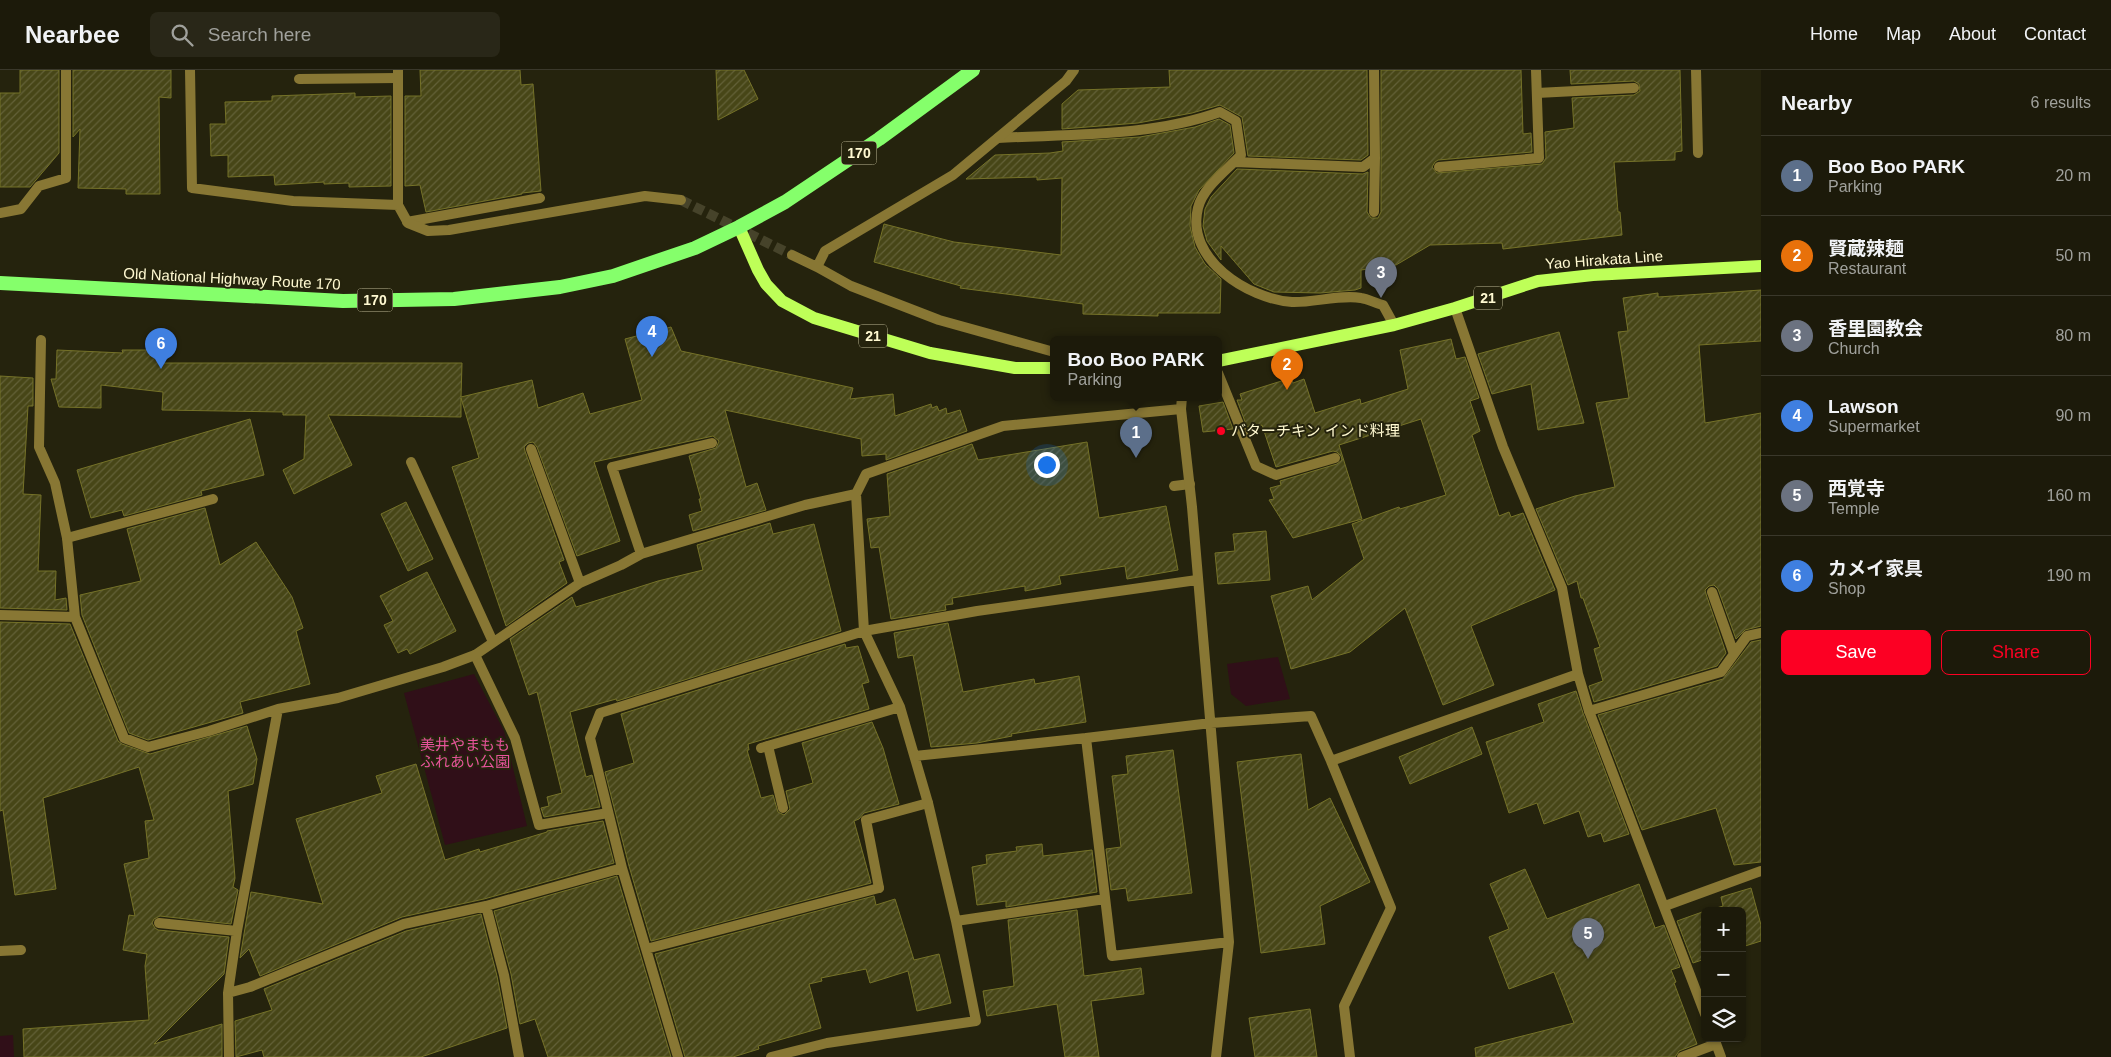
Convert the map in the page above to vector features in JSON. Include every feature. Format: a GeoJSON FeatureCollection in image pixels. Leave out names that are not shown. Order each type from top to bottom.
{"type":"FeatureCollection","features":[{"type":"Feature","properties":{"kind":"highway","name":"Old National Highway Route 170"},"geometry":{"type":"LineString","coordinates":[[0,283],[343,301],[454,299],[560,286],[613,276],[695,248],[739,227],[784,202],[871,144],[972,70]]}},
{"type":"Feature","properties":{"kind":"main road","name":"21"},"geometry":{"type":"LineString","coordinates":[[739,227],[766,284],[782,301],[814,318],[930,353],[1014,368],[1050,368]]}},
{"type":"Feature","properties":{"kind":"main road","name":"Yao Hirakata Line"},"geometry":{"type":"LineString","coordinates":[[1222,359],[1394,325],[1538,282],[1593,275],[1761,266]]}},
{"type":"Feature","properties":{"kind":"street"},"geometry":{"type":"LineString","coordinates":[[0,213],[21,209],[40,186],[66,178],[66,70]]}},
{"type":"Feature","properties":{"kind":"street"},"geometry":{"type":"LineString","coordinates":[[190,70],[192,188],[293,201],[398,205]]}},
{"type":"Feature","properties":{"kind":"street"},"geometry":{"type":"LineString","coordinates":[[816,267],[825,251],[953,175],[1066,81],[1074,70]]}},
{"type":"Feature","properties":{"kind":"street"},"geometry":{"type":"LineString","coordinates":[[1374,70],[1374,212]]}},
{"type":"Feature","properties":{"kind":"street"},"geometry":{"type":"LineString","coordinates":[[1439,167],[1539,158],[1536,70]]}},
{"type":"Feature","properties":{"kind":"street"},"geometry":{"type":"LineString","coordinates":[[1696,70],[1698,153]]}},
{"type":"Feature","properties":{"kind":"street"},"geometry":{"type":"LineString","coordinates":[[299,79],[398,74],[398,205],[407,222],[428,231],[449,230],[644,196],[681,200]]}},
{"type":"Feature","properties":{"kind":"street"},"geometry":{"type":"LineString","coordinates":[[1537,93],[1634,88]]}},
{"type":"Feature","properties":{"kind":"street"},"geometry":{"type":"LineString","coordinates":[[998,138],[1152,129],[1195,120],[1220,112],[1236,121],[1241,155],[1205,193],[1198,208],[1196,226],[1204,250],[1226,277],[1264,297],[1292,302],[1359,297],[1383,305],[1394,325]]}},
{"type":"Feature","properties":{"kind":"street"},"geometry":{"type":"LineString","coordinates":[[1235,162],[1362,167],[1375,158]]}},
{"type":"Feature","properties":{"kind":"street"},"geometry":{"type":"LineString","coordinates":[[407,222],[540,198]]}},
{"type":"Feature","properties":{"kind":"street"},"geometry":{"type":"LineString","coordinates":[[792,255],[851,286],[938,320],[1050,351]]}},
{"type":"Feature","properties":{"kind":"street"},"geometry":{"type":"LineString","coordinates":[[1455,308],[1502,447],[1562,588],[1578,674],[1590,711],[1701,1003]]}},
{"type":"Feature","properties":{"kind":"street"},"geometry":{"type":"LineString","coordinates":[[41,340],[38,447],[55,483],[67,538],[75,617],[124,738],[148,747],[209,731],[278,709],[338,698],[443,668],[475,654],[580,583],[621,565],[640,554],[805,505],[856,494]]}},
{"type":"Feature","properties":{"kind":"street"},"geometry":{"type":"LineString","coordinates":[[1222,383],[1256,466],[1276,475],[1335,458]]}},
{"type":"Feature","properties":{"kind":"street"},"geometry":{"type":"LineString","coordinates":[[1182,401],[1230,942],[1216,1057]]}},
{"type":"Feature","properties":{"kind":"street"},"geometry":{"type":"LineString","coordinates":[[771,1057],[827,1043],[976,1022],[956,921],[915,756],[900,707],[864,631],[856,494],[866,474],[1003,426],[1181,409]]}},
{"type":"Feature","properties":{"kind":"street"},"geometry":{"type":"LineString","coordinates":[[640,554],[612,467],[712,443]]}},
{"type":"Feature","properties":{"kind":"street"},"geometry":{"type":"LineString","coordinates":[[531,449],[580,583]]}},
{"type":"Feature","properties":{"kind":"street"},"geometry":{"type":"LineString","coordinates":[[411,462],[493,642]]}},
{"type":"Feature","properties":{"kind":"street"},"geometry":{"type":"LineString","coordinates":[[1174,486],[1190,484]]}},
{"type":"Feature","properties":{"kind":"street"},"geometry":{"type":"LineString","coordinates":[[67,538],[213,499]]}},
{"type":"Feature","properties":{"kind":"street"},"geometry":{"type":"LineString","coordinates":[[678,1057],[622,868],[590,738],[600,714],[864,631],[977,611],[1197,580]]}},
{"type":"Feature","properties":{"kind":"street"},"geometry":{"type":"LineString","coordinates":[[1712,592],[1734,654]]}},
{"type":"Feature","properties":{"kind":"street"},"geometry":{"type":"LineString","coordinates":[[0,615],[75,617]]}},
{"type":"Feature","properties":{"kind":"street"},"geometry":{"type":"LineString","coordinates":[[1590,711],[1721,672],[1747,636],[1761,633]]}},
{"type":"Feature","properties":{"kind":"street"},"geometry":{"type":"LineString","coordinates":[[475,654],[515,738],[539,825],[608,813]]}},
{"type":"Feature","properties":{"kind":"street"},"geometry":{"type":"LineString","coordinates":[[1332,761],[1578,674]]}},
{"type":"Feature","properties":{"kind":"street"},"geometry":{"type":"LineString","coordinates":[[783,808],[764,747],[900,707]]}},
{"type":"Feature","properties":{"kind":"street"},"geometry":{"type":"LineString","coordinates":[[229,1057],[228,993],[237,931],[278,709]]}},
{"type":"Feature","properties":{"kind":"street"},"geometry":{"type":"LineString","coordinates":[[915,756],[1211,723],[1311,716],[1332,761],[1391,908],[1344,1006],[1350,1057]]}},
{"type":"Feature","properties":{"kind":"street"},"geometry":{"type":"LineString","coordinates":[[1086,738],[1112,956],[1230,942]]}},
{"type":"Feature","properties":{"kind":"street"},"geometry":{"type":"LineString","coordinates":[[646,949],[879,888],[866,820],[928,803]]}},
{"type":"Feature","properties":{"kind":"street"},"geometry":{"type":"LineString","coordinates":[[228,993],[250,987],[404,924],[486,906],[622,868]]}},
{"type":"Feature","properties":{"kind":"street"},"geometry":{"type":"LineString","coordinates":[[1665,906],[1761,871]]}},
{"type":"Feature","properties":{"kind":"street"},"geometry":{"type":"LineString","coordinates":[[956,921],[1105,898]]}},
{"type":"Feature","properties":{"kind":"street"},"geometry":{"type":"LineString","coordinates":[[486,906],[504,975],[519,1057]]}},
{"type":"Feature","properties":{"kind":"street"},"geometry":{"type":"LineString","coordinates":[[159,923],[237,931]]}},
{"type":"Feature","properties":{"kind":"street"},"geometry":{"type":"LineString","coordinates":[[0,950],[21,950]]}},
{"type":"Feature","properties":{"kind":"street"},"geometry":{"type":"LineString","coordinates":[[1682,1057],[1713,1042]]}},
{"type":"Feature","properties":{"kind":"street"},"geometry":{"type":"LineString","coordinates":[[1715,1042],[1721,1057]]}},
{"type":"Feature","properties":{"kind":"green space"},"geometry":{"type":"Polygon","coordinates":[[[1278,657],[1290,699],[1246,706],[1231,694],[1227,664],[1278,657]]]}},
{"type":"Feature","properties":{"kind":"green space","name":"美井やまもも ふれあい公園"},"geometry":{"type":"Polygon","coordinates":[[[474,674],[504,731],[527,826],[445,845],[404,693],[474,674]]]}},
{"type":"Feature","properties":{"kind":"green space"},"geometry":{"type":"Polygon","coordinates":[[[13,1035],[14,1057],[0,1057],[0,1036],[13,1035]]]}},
{"type":"Feature","properties":{"kind":"building"},"geometry":{"type":"Polygon","coordinates":[[[20,70],[59,70],[59,153],[30,187],[0,187],[0,93],[20,93],[20,70]]]}},
{"type":"Feature","properties":{"kind":"building"},"geometry":{"type":"Polygon","coordinates":[[[73,70],[171,70],[171,98],[159,97],[160,194],[126,194],[126,189],[78,188],[80,129],[73,137],[73,70]]]}},
{"type":"Feature","properties":{"kind":"building"},"geometry":{"type":"Polygon","coordinates":[[[420,70],[520,70],[521,85],[533,84],[541,191],[426,212],[420,185],[405,186],[405,96],[421,96],[420,70]]]}},
{"type":"Feature","properties":{"kind":"building"},"geometry":{"type":"Polygon","coordinates":[[[716,70],[744,70],[758,99],[718,120],[716,70]]]}},
{"type":"Feature","properties":{"kind":"building"},"geometry":{"type":"Polygon","coordinates":[[[1169,70],[1367,70],[1368,155],[1361,160],[1248,156],[1242,117],[1220,105],[1192,113],[1138,123],[1062,129],[1062,104],[1078,90],[1170,87],[1169,70]]]}},
{"type":"Feature","properties":{"kind":"building"},"geometry":{"type":"Polygon","coordinates":[[[1381,70],[1521,70],[1523,134],[1531,133],[1532,152],[1438,160],[1432,167],[1437,173],[1542,164],[1546,158],[1545,132],[1574,128],[1572,98],[1634,95],[1640,91],[1639,84],[1634,81],[1571,84],[1570,70],[1680,70],[1682,151],[1675,152],[1675,160],[1614,162],[1622,235],[1503,249],[1502,243],[1430,245],[1396,265],[1361,270],[1361,288],[1355,290],[1320,293],[1274,292],[1254,284],[1221,246],[1221,260],[1207,241],[1203,226],[1205,209],[1211,197],[1237,169],[1363,174],[1368,172],[1367,212],[1371,218],[1378,218],[1381,212],[1381,70]]]}},
{"type":"Feature","properties":{"kind":"building"},"geometry":{"type":"Polygon","coordinates":[[[355,93],[355,97],[391,96],[391,186],[349,187],[349,183],[324,184],[324,182],[275,185],[274,175],[228,177],[228,155],[211,156],[210,124],[226,124],[225,102],[272,101],[272,96],[355,93]]]}},
{"type":"Feature","properties":{"kind":"building"},"geometry":{"type":"Polygon","coordinates":[[[1219,119],[1230,125],[1234,153],[1199,190],[1191,206],[1190,226],[1195,247],[1205,264],[1221,279],[1220,313],[1158,313],[1158,316],[1083,314],[1083,304],[960,288],[961,286],[874,262],[884,224],[954,242],[1061,255],[1062,178],[1037,180],[1037,177],[966,179],[995,155],[1063,151],[1062,142],[1140,137],[1195,127],[1219,119]]]}},
{"type":"Feature","properties":{"kind":"building"},"geometry":{"type":"Polygon","coordinates":[[[1761,290],[1761,341],[1699,345],[1705,423],[1761,413],[1761,626],[1745,630],[1736,639],[1718,589],[1714,585],[1709,586],[1705,590],[1706,594],[1726,653],[1717,666],[1594,702],[1589,686],[1603,681],[1594,649],[1600,647],[1583,598],[1581,598],[1577,581],[1568,585],[1536,509],[1575,496],[1615,487],[1596,403],[1629,398],[1618,332],[1628,331],[1623,298],[1658,293],[1658,297],[1761,290]]]}},
{"type":"Feature","properties":{"kind":"building"},"geometry":{"type":"Polygon","coordinates":[[[671,327],[681,351],[853,388],[850,399],[893,394],[895,416],[931,404],[932,408],[937,406],[939,411],[946,408],[947,414],[960,410],[967,431],[886,460],[886,454],[862,456],[861,439],[725,410],[746,487],[757,483],[766,510],[693,531],[689,515],[702,511],[699,499],[701,499],[689,456],[716,448],[719,441],[713,436],[594,462],[620,541],[577,556],[537,447],[533,442],[528,443],[524,447],[525,451],[564,560],[559,562],[567,583],[506,626],[452,467],[479,458],[461,398],[461,417],[328,415],[352,465],[294,494],[283,470],[304,459],[306,415],[283,415],[283,412],[162,410],[163,392],[101,385],[101,408],[59,407],[51,379],[56,379],[57,350],[123,353],[122,350],[164,350],[163,363],[462,363],[461,397],[532,380],[538,408],[583,393],[590,414],[642,400],[625,339],[671,327]]]}},
{"type":"Feature","properties":{"kind":"building"},"geometry":{"type":"Polygon","coordinates":[[[1559,332],[1584,423],[1538,430],[1531,384],[1492,394],[1478,354],[1559,332]]]}},
{"type":"Feature","properties":{"kind":"building"},"geometry":{"type":"Polygon","coordinates":[[[1451,339],[1456,359],[1465,357],[1479,398],[1470,401],[1480,431],[1472,435],[1499,516],[1509,512],[1511,517],[1523,513],[1555,590],[1471,626],[1494,685],[1443,705],[1405,608],[1350,652],[1291,669],[1271,596],[1308,586],[1312,600],[1364,559],[1352,524],[1399,507],[1400,509],[1446,495],[1421,419],[1339,445],[1362,519],[1293,538],[1269,500],[1274,499],[1270,488],[1281,485],[1280,481],[1337,464],[1342,460],[1341,456],[1333,451],[1276,467],[1262,425],[1252,429],[1251,426],[1247,427],[1237,400],[1242,400],[1240,394],[1291,378],[1293,383],[1304,379],[1315,413],[1360,399],[1361,404],[1408,389],[1400,350],[1451,339]]]}},
{"type":"Feature","properties":{"kind":"building"},"geometry":{"type":"Polygon","coordinates":[[[0,376],[33,378],[33,406],[28,406],[23,494],[41,495],[38,571],[56,571],[55,600],[66,598],[67,610],[0,608],[0,376]]]}},
{"type":"Feature","properties":{"kind":"building"},"geometry":{"type":"Polygon","coordinates":[[[1223,402],[1233,429],[1203,432],[1199,406],[1223,402]]]}},
{"type":"Feature","properties":{"kind":"building"},"geometry":{"type":"Polygon","coordinates":[[[250,419],[264,475],[201,491],[202,495],[124,516],[122,510],[91,518],[77,470],[250,419]]]}},
{"type":"Feature","properties":{"kind":"building"},"geometry":{"type":"Polygon","coordinates":[[[1087,442],[1099,518],[1166,506],[1178,570],[1127,579],[1125,566],[1059,576],[1061,584],[1025,591],[1025,586],[952,598],[953,604],[945,605],[946,610],[891,619],[879,547],[871,548],[867,519],[890,516],[887,474],[972,444],[978,460],[1087,442]]]}},
{"type":"Feature","properties":{"kind":"building"},"geometry":{"type":"Polygon","coordinates":[[[406,502],[433,559],[408,571],[381,514],[406,502]]]}},
{"type":"Feature","properties":{"kind":"building"},"geometry":{"type":"Polygon","coordinates":[[[205,508],[220,565],[256,542],[292,597],[303,628],[296,631],[310,684],[240,702],[243,713],[148,740],[129,733],[82,615],[80,595],[141,581],[127,529],[205,508]]]}},
{"type":"Feature","properties":{"kind":"building"},"geometry":{"type":"Polygon","coordinates":[[[770,523],[773,534],[814,524],[841,631],[617,701],[616,699],[570,712],[586,777],[592,775],[600,807],[544,817],[541,808],[549,806],[547,797],[562,793],[537,692],[529,695],[510,639],[572,597],[576,607],[658,581],[703,570],[697,545],[770,523]]]}},
{"type":"Feature","properties":{"kind":"building"},"geometry":{"type":"Polygon","coordinates":[[[1266,531],[1270,580],[1218,584],[1215,553],[1235,551],[1233,534],[1266,531]]]}},
{"type":"Feature","properties":{"kind":"building"},"geometry":{"type":"Polygon","coordinates":[[[427,572],[456,631],[410,654],[407,649],[398,653],[384,625],[393,621],[380,596],[427,572]]]}},
{"type":"Feature","properties":{"kind":"building"},"geometry":{"type":"Polygon","coordinates":[[[0,622],[70,624],[118,741],[122,744],[150,754],[247,726],[257,759],[253,784],[228,791],[235,878],[233,887],[238,890],[231,924],[160,916],[154,919],[152,923],[158,930],[229,937],[224,974],[154,1044],[222,1024],[222,1057],[24,1057],[23,1029],[149,1020],[145,966],[147,954],[123,950],[129,915],[135,916],[124,864],[149,858],[145,821],[154,820],[139,767],[43,798],[56,889],[15,895],[3,810],[0,811],[0,622]]]}},
{"type":"Feature","properties":{"kind":"building"},"geometry":{"type":"Polygon","coordinates":[[[948,623],[963,692],[1034,679],[1035,684],[1079,676],[1086,722],[1011,734],[1012,736],[977,743],[931,747],[913,655],[898,658],[894,633],[948,623]]]}},
{"type":"Feature","properties":{"kind":"building"},"geometry":{"type":"Polygon","coordinates":[[[1761,640],[1761,862],[1734,865],[1716,808],[1642,830],[1598,715],[1723,679],[1751,642],[1761,640]]]}},
{"type":"Feature","properties":{"kind":"building"},"geometry":{"type":"Polygon","coordinates":[[[845,644],[846,648],[858,646],[869,682],[862,684],[869,709],[748,744],[749,750],[747,750],[761,798],[773,795],[778,812],[784,815],[790,809],[786,791],[813,783],[802,743],[872,722],[883,748],[899,804],[864,813],[859,819],[854,821],[871,883],[651,941],[629,866],[605,772],[634,763],[621,714],[845,644]]]}},
{"type":"Feature","properties":{"kind":"building"},"geometry":{"type":"Polygon","coordinates":[[[1576,691],[1629,834],[1604,842],[1601,833],[1588,837],[1579,811],[1544,824],[1537,803],[1509,813],[1486,742],[1544,722],[1538,704],[1576,691]]]}},
{"type":"Feature","properties":{"kind":"building"},"geometry":{"type":"Polygon","coordinates":[[[1472,727],[1482,754],[1410,784],[1399,757],[1472,727]]]}},
{"type":"Feature","properties":{"kind":"building"},"geometry":{"type":"Polygon","coordinates":[[[1173,750],[1192,893],[1128,901],[1126,888],[1111,890],[1106,849],[1121,847],[1112,776],[1128,774],[1126,756],[1173,750]]]}},
{"type":"Feature","properties":{"kind":"building"},"geometry":{"type":"Polygon","coordinates":[[[1301,754],[1308,810],[1330,798],[1370,882],[1320,906],[1325,944],[1261,953],[1237,762],[1301,754]]]}},
{"type":"Feature","properties":{"kind":"building"},"geometry":{"type":"Polygon","coordinates":[[[416,764],[445,860],[479,849],[480,852],[547,831],[603,821],[614,863],[484,899],[402,917],[260,976],[249,949],[240,958],[251,892],[323,904],[296,819],[382,793],[376,776],[416,764]]]}},
{"type":"Feature","properties":{"kind":"building"},"geometry":{"type":"Polygon","coordinates":[[[1042,844],[1043,856],[1092,850],[1097,892],[1006,907],[1006,901],[977,905],[972,867],[987,864],[986,855],[1017,851],[1016,847],[1042,844]]]}},
{"type":"Feature","properties":{"kind":"building"},"geometry":{"type":"Polygon","coordinates":[[[1525,869],[1547,919],[1639,884],[1655,928],[1664,925],[1680,967],[1671,970],[1697,1044],[1679,1051],[1675,1057],[1476,1057],[1475,1048],[1574,1023],[1554,972],[1509,989],[1489,937],[1509,929],[1490,884],[1525,869]]]}},
{"type":"Feature","properties":{"kind":"building"},"geometry":{"type":"Polygon","coordinates":[[[617,876],[671,1057],[548,1057],[535,1019],[520,1024],[511,974],[494,911],[617,876]]]}},
{"type":"Feature","properties":{"kind":"building"},"geometry":{"type":"Polygon","coordinates":[[[1751,888],[1761,925],[1761,941],[1746,946],[1746,907],[1720,907],[1723,906],[1721,897],[1751,888]]]}},
{"type":"Feature","properties":{"kind":"building"},"geometry":{"type":"Polygon","coordinates":[[[874,896],[876,905],[895,899],[914,960],[939,954],[951,1003],[917,1011],[908,971],[870,983],[866,969],[821,978],[822,981],[809,984],[821,1028],[758,1046],[759,1049],[733,1057],[685,1057],[655,954],[874,896]]]}},
{"type":"Feature","properties":{"kind":"building"},"geometry":{"type":"Polygon","coordinates":[[[1077,910],[1084,976],[1141,968],[1144,994],[1091,1001],[1099,1057],[1065,1057],[1057,1004],[987,1016],[983,991],[1014,986],[1008,920],[1077,910]]]}},
{"type":"Feature","properties":{"kind":"building"},"geometry":{"type":"Polygon","coordinates":[[[1701,912],[1701,960],[1693,963],[1677,921],[1701,912]]]}},
{"type":"Feature","properties":{"kind":"building"},"geometry":{"type":"Polygon","coordinates":[[[481,914],[497,976],[507,1028],[421,1057],[264,1057],[262,1050],[236,1057],[235,1021],[272,1010],[264,989],[406,931],[481,914]]]}},
{"type":"Feature","properties":{"kind":"building"},"geometry":{"type":"Polygon","coordinates":[[[1310,1009],[1317,1057],[1255,1057],[1249,1018],[1310,1009]]]}},
{"type":"Feature","properties":{"kind":"tunnel"},"geometry":{"type":"LineString","coordinates":[[681,200],[792,255]]}},
{"type":"Feature","properties":{"kind":"place","name":"香里園教会"},"geometry":{"type":"Point","coordinates":[1381,298]}},
{"type":"Feature","properties":{"kind":"place","name":"Lawson"},"geometry":{"type":"Point","coordinates":[652,357]}},
{"type":"Feature","properties":{"kind":"place","name":"カメイ家具"},"geometry":{"type":"Point","coordinates":[161,369]}},
{"type":"Feature","properties":{"kind":"place","name":"賢蔵辣麺"},"geometry":{"type":"Point","coordinates":[1287,390]}},
{"type":"Feature","properties":{"kind":"place","name":"バターチキン インド料理"},"geometry":{"type":"Point","coordinates":[1221,431]}},
{"type":"Feature","properties":{"kind":"place","name":"Boo Boo PARK"},"geometry":{"type":"Point","coordinates":[1136,458]}},
{"type":"Feature","properties":{"kind":"place","name":"西覚寺"},"geometry":{"type":"Point","coordinates":[1588,959]}}]}
